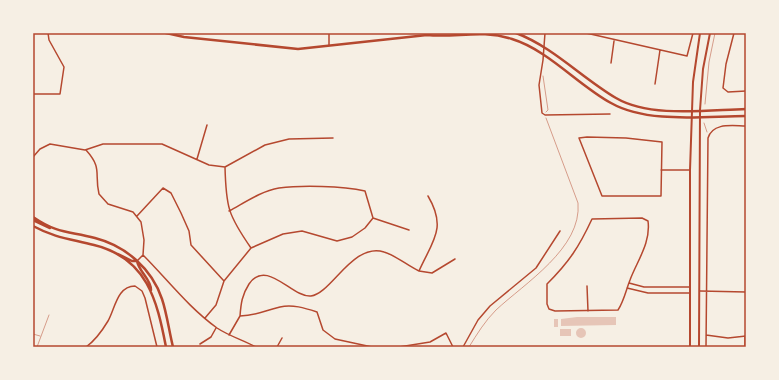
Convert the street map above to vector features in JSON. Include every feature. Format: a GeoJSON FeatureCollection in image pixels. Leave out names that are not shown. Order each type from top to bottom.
{"type":"FeatureCollection","features":[{"type":"Feature","properties":{"kind":"main road"},"geometry":{"type":"LineString","coordinates":[[166,33],[184,37],[288,48],[330,46],[427,35],[433,33]]}},
{"type":"Feature","properties":{"kind":"main road"},"geometry":{"type":"LineString","coordinates":[[427,35],[437,36],[474,33],[501,36],[520,42],[544,56],[595,92],[621,108],[655,116],[746,116]]}},
{"type":"Feature","properties":{"kind":"main road"},"geometry":{"type":"LineString","coordinates":[[516,33],[543,47],[610,94],[629,104],[656,110],[746,109]]}},
{"type":"Feature","properties":{"kind":"main road"},"geometry":{"type":"LineString","coordinates":[[690,347],[690,170],[695,63],[700,33]]}},
{"type":"Feature","properties":{"kind":"main road"},"geometry":{"type":"LineString","coordinates":[[699,347],[700,110],[703,69],[710,33]]}},
{"type":"Feature","properties":{"kind":"main road"},"geometry":{"type":"LineString","coordinates":[[33,217],[54,229]]}},
{"type":"Feature","properties":{"kind":"main road"},"geometry":{"type":"LineString","coordinates":[[33,220],[46,228],[100,239],[118,247],[137,260],[155,284],[162,300],[173,347]]}},
{"type":"Feature","properties":{"kind":"main road"},"geometry":{"type":"LineString","coordinates":[[33,226],[58,238],[92,244],[124,255],[132,261],[137,260]]}},
{"type":"Feature","properties":{"kind":"main road"},"geometry":{"type":"LineString","coordinates":[[114,252],[141,275],[151,291],[157,305],[166,347]]}},
{"type":"Feature","properties":{"kind":"main road"},"geometry":{"type":"LineString","coordinates":[[137,260],[140,269],[151,286],[151,291]]}},
{"type":"Feature","properties":{"kind":"street"},"geometry":{"type":"LineString","coordinates":[[33,94],[60,94],[64,67],[49,40],[48,33]]}},
{"type":"Feature","properties":{"kind":"street"},"geometry":{"type":"LineString","coordinates":[[329,33],[330,46]]}},
{"type":"Feature","properties":{"kind":"street"},"geometry":{"type":"LineString","coordinates":[[545,33],[539,97],[544,115],[610,114]]}},
{"type":"Feature","properties":{"kind":"street"},"geometry":{"type":"LineString","coordinates":[[586,33],[614,41],[687,56],[693,33]]}},
{"type":"Feature","properties":{"kind":"street"},"geometry":{"type":"LineString","coordinates":[[734,33],[726,64],[724,88],[728,92],[746,92]]}},
{"type":"Feature","properties":{"kind":"street"},"geometry":{"type":"LineString","coordinates":[[611,63],[614,41]]}},
{"type":"Feature","properties":{"kind":"street"},"geometry":{"type":"LineString","coordinates":[[655,84],[660,50]]}},
{"type":"Feature","properties":{"kind":"street"},"geometry":{"type":"LineString","coordinates":[[197,159],[208,125]]}},
{"type":"Feature","properties":{"kind":"street"},"geometry":{"type":"LineString","coordinates":[[706,347],[709,135],[716,127],[746,126]]}},
{"type":"Feature","properties":{"kind":"street"},"geometry":{"type":"LineString","coordinates":[[33,157],[40,149],[50,144],[86,150],[103,144],[162,144],[209,165],[225,167],[265,145],[289,139],[333,138]]}},
{"type":"Feature","properties":{"kind":"street"},"geometry":{"type":"LineString","coordinates":[[579,138],[626,138],[662,142],[661,170],[661,196],[603,196],[579,138]]}},
{"type":"Feature","properties":{"kind":"street"},"geometry":{"type":"LineString","coordinates":[[86,150],[95,160],[98,168],[99,194],[108,204],[123,208],[138,216],[144,229],[142,255],[137,260]]}},
{"type":"Feature","properties":{"kind":"street"},"geometry":{"type":"LineString","coordinates":[[225,167],[226,197],[229,211],[237,228],[251,248]]}},
{"type":"Feature","properties":{"kind":"street"},"geometry":{"type":"LineString","coordinates":[[661,170],[690,170]]}},
{"type":"Feature","properties":{"kind":"street"},"geometry":{"type":"LineString","coordinates":[[229,211],[258,195],[278,188],[348,187],[365,191],[374,218]]}},
{"type":"Feature","properties":{"kind":"street"},"geometry":{"type":"LineString","coordinates":[[138,216],[163,188],[171,193],[189,231],[191,245],[224,281]]}},
{"type":"Feature","properties":{"kind":"street"},"geometry":{"type":"LineString","coordinates":[[419,271],[437,235],[439,224],[434,206],[428,196]]}},
{"type":"Feature","properties":{"kind":"street"},"geometry":{"type":"LineString","coordinates":[[374,218],[409,230]]}},
{"type":"Feature","properties":{"kind":"street"},"geometry":{"type":"LineString","coordinates":[[205,318],[216,305],[224,281],[251,248],[283,234],[302,231],[337,241],[352,237],[365,228],[374,218]]}},
{"type":"Feature","properties":{"kind":"street"},"geometry":{"type":"LineString","coordinates":[[642,218],[648,221],[649,229],[643,254],[628,283],[618,310],[549,310],[547,304],[547,284],[564,267],[576,251],[592,219],[642,218]]}},
{"type":"Feature","properties":{"kind":"street"},"geometry":{"type":"LineString","coordinates":[[463,347],[490,306],[536,268],[560,231]]}},
{"type":"Feature","properties":{"kind":"street"},"geometry":{"type":"LineString","coordinates":[[228,335],[240,316],[241,300],[245,290],[252,280],[260,276],[271,276],[283,282],[298,293],[312,296],[320,291],[344,268],[362,254],[374,250],[385,252],[419,271],[432,273],[455,259]]}},
{"type":"Feature","properties":{"kind":"street"},"geometry":{"type":"LineString","coordinates":[[142,255],[205,318],[216,327],[228,335],[256,347]]}},
{"type":"Feature","properties":{"kind":"street"},"geometry":{"type":"LineString","coordinates":[[628,283],[644,287],[690,287]]}},
{"type":"Feature","properties":{"kind":"street"},"geometry":{"type":"LineString","coordinates":[[86,347],[95,340],[108,321],[115,302],[122,292],[128,287],[134,286],[142,291],[145,298],[158,347]]}},
{"type":"Feature","properties":{"kind":"street"},"geometry":{"type":"LineString","coordinates":[[587,286],[588,311]]}},
{"type":"Feature","properties":{"kind":"street"},"geometry":{"type":"LineString","coordinates":[[627,288],[648,293],[690,293]]}},
{"type":"Feature","properties":{"kind":"street"},"geometry":{"type":"LineString","coordinates":[[700,291],[746,292]]}},
{"type":"Feature","properties":{"kind":"street"},"geometry":{"type":"LineString","coordinates":[[240,316],[256,315],[280,307],[296,306],[317,312],[323,330],[335,339],[372,347]]}},
{"type":"Feature","properties":{"kind":"street"},"geometry":{"type":"LineString","coordinates":[[200,344],[211,337],[216,327]]}},
{"type":"Feature","properties":{"kind":"street"},"geometry":{"type":"LineString","coordinates":[[399,347],[430,342],[446,333],[453,347]]}},
{"type":"Feature","properties":{"kind":"street"},"geometry":{"type":"LineString","coordinates":[[706,335],[728,338],[745,336],[745,347]]}},
{"type":"Feature","properties":{"kind":"street"},"geometry":{"type":"LineString","coordinates":[[277,347],[282,338]]}},
{"type":"Feature","properties":{"kind":"lane"},"geometry":{"type":"LineString","coordinates":[[37,347],[49,315]]}},
{"type":"Feature","properties":{"kind":"lane"},"geometry":{"type":"LineString","coordinates":[[33,334],[41,337]]}},
{"type":"Feature","properties":{"kind":"path"},"geometry":{"type":"LineString","coordinates":[[705,104],[709,62],[715,33]]}},
{"type":"Feature","properties":{"kind":"path"},"geometry":{"type":"LineString","coordinates":[[469,347],[485,323],[496,310],[544,270],[568,238],[578,216],[578,202],[544,115],[548,110],[544,78],[541,73]]}},
{"type":"Feature","properties":{"kind":"path"},"geometry":{"type":"LineString","coordinates":[[704,123],[709,135]]}},
{"type":"Feature","properties":{"kind":"building"},"geometry":{"type":"Polygon","coordinates":[[[577,317],[616,317],[616,325],[561,326],[561,319],[577,317]]]}},
{"type":"Feature","properties":{"kind":"building"},"geometry":{"type":"Polygon","coordinates":[[[554,319],[558,319],[558,327],[554,327],[554,319]]]}},
{"type":"Feature","properties":{"kind":"building"},"geometry":{"type":"Polygon","coordinates":[[[581,328],[586,333],[581,338],[576,333],[581,328]]]}},
{"type":"Feature","properties":{"kind":"building"},"geometry":{"type":"Polygon","coordinates":[[[560,329],[571,329],[571,336],[560,336],[560,329]]]}}]}
